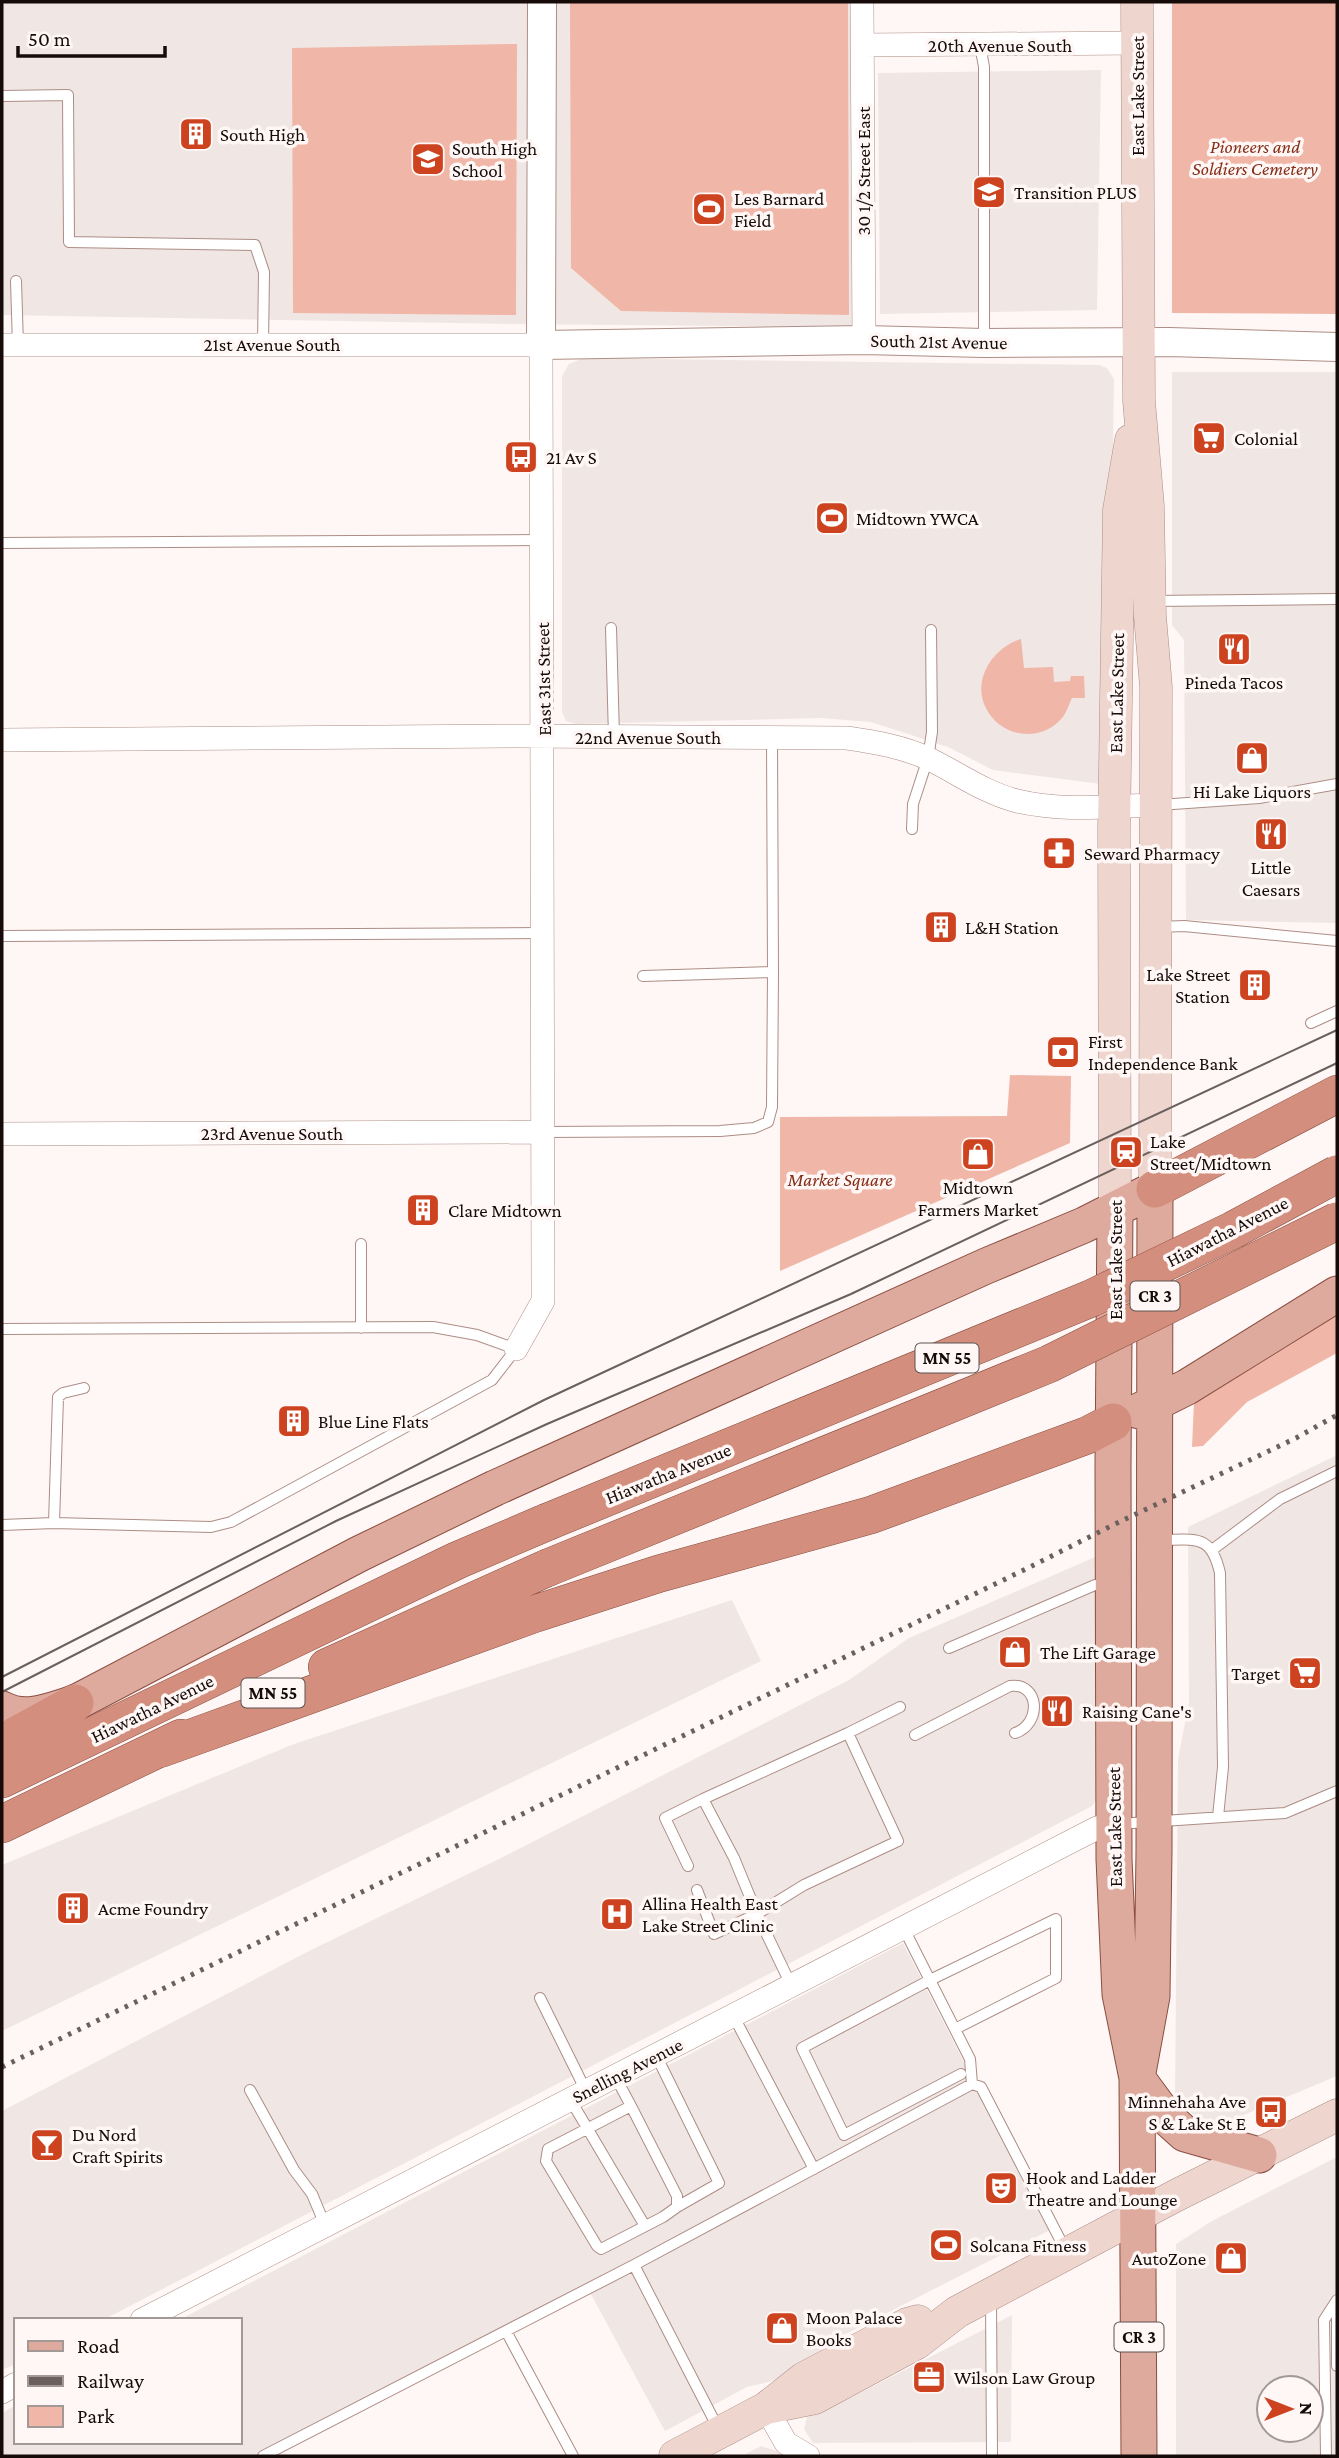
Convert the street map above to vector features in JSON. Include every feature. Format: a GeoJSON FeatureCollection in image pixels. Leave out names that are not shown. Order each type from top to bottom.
{"type":"FeatureCollection","features":[{"type":"Feature","properties":{"kind":"highway"},"geometry":{"type":"LineString","coordinates":[[1155,1189],[1337,1094]]}},
{"type":"Feature","properties":{"kind":"highway","name":"Hiawatha Avenue"},"geometry":{"type":"LineString","coordinates":[[2,1780],[458,1560],[1092,1298],[1233,1230],[1337,1174]]}},
{"type":"Feature","properties":{"kind":"highway","name":"Hiawatha Avenue"},"geometry":{"type":"LineString","coordinates":[[2,1824],[305,1677],[516,1580],[1049,1364],[1337,1221]]}},
{"type":"Feature","properties":{"kind":"highway"},"geometry":{"type":"LineString","coordinates":[[160,1749],[534,1614],[658,1574],[871,1515],[1087,1435],[1113,1422]]}},
{"type":"Feature","properties":{"kind":"highway"},"geometry":{"type":"LineString","coordinates":[[2,1743],[75,1703]]}},
{"type":"Feature","properties":{"kind":"main road","name":"East Lake Street"},"geometry":{"type":"LineString","coordinates":[[1137,2],[1139,401],[1148,506],[1150,601],[1156,687],[1153,1996],[1138,2078],[1139,2456]]}},
{"type":"Feature","properties":{"kind":"main road","name":"East Lake Street"},"geometry":{"type":"LineString","coordinates":[[1138,2078],[1119,1994],[1114,1824],[1113,1422],[1114,806],[1119,510],[1139,401]]}},
{"type":"Feature","properties":{"kind":"main road"},"geometry":{"type":"LineString","coordinates":[[2,1709],[24,1716],[75,1703],[359,1554],[495,1488],[1115,1210],[1155,1189]]}},
{"type":"Feature","properties":{"kind":"main road"},"geometry":{"type":"LineString","coordinates":[[1113,1422],[1155,1404],[1337,1294]]}},
{"type":"Feature","properties":{"kind":"main road"},"geometry":{"type":"LineString","coordinates":[[1138,2078],[1165,2116],[1185,2134],[1259,2155]]}},
{"type":"Feature","properties":{"kind":"main road"},"geometry":{"type":"LineString","coordinates":[[675,2456],[766,2408],[804,2378],[907,2324],[957,2312],[1175,2196],[1337,2115]]}},
{"type":"Feature","properties":{"kind":"street","name":"East 31st Street"},"geometry":{"type":"LineString","coordinates":[[516,1349],[542,1301],[542,2]]}},
{"type":"Feature","properties":{"kind":"street","name":"30 1/2 Street East"},"geometry":{"type":"LineString","coordinates":[[862,2],[864,340]]}},
{"type":"Feature","properties":{"kind":"street","name":"20th Avenue South"},"geometry":{"type":"LineString","coordinates":[[862,45],[1137,43]]}},
{"type":"Feature","properties":{"kind":"street","name":"South 21st Avenue"},"geometry":{"type":"LineString","coordinates":[[541,345],[864,340],[1337,347]]}},
{"type":"Feature","properties":{"kind":"street","name":"21st Avenue South"},"geometry":{"type":"LineString","coordinates":[[10,345],[541,345]]}},
{"type":"Feature","properties":{"kind":"street","name":"22nd Avenue South"},"geometry":{"type":"LineString","coordinates":[[2,740],[544,736],[846,738],[890,745],[928,758],[983,788],[1014,800],[1045,806],[1156,805]]}},
{"type":"Feature","properties":{"kind":"street","name":"23rd Avenue South"},"geometry":{"type":"LineString","coordinates":[[2,1134],[543,1132]]}},
{"type":"Feature","properties":{"kind":"street","name":"Snelling Avenue"},"geometry":{"type":"LineString","coordinates":[[146,2318],[1097,1828],[1114,1824]]}},
{"type":"Feature","properties":{"kind":"street"},"geometry":{"type":"LineString","coordinates":[[766,2408],[786,2443],[808,2456]]}},
{"type":"Feature","properties":{"kind":"lane"},"geometry":{"type":"LineString","coordinates":[[980,44],[984,66],[984,343]]}},
{"type":"Feature","properties":{"kind":"lane"},"geometry":{"type":"LineString","coordinates":[[2,96],[68,95],[69,242],[255,245],[264,272],[263,344]]}},
{"type":"Feature","properties":{"kind":"lane"},"geometry":{"type":"LineString","coordinates":[[10,345],[16,281]]}},
{"type":"Feature","properties":{"kind":"lane"},"geometry":{"type":"LineString","coordinates":[[2,543],[542,540]]}},
{"type":"Feature","properties":{"kind":"lane"},"geometry":{"type":"LineString","coordinates":[[1150,601],[1337,599]]}},
{"type":"Feature","properties":{"kind":"lane"},"geometry":{"type":"LineString","coordinates":[[611,628],[614,737]]}},
{"type":"Feature","properties":{"kind":"lane"},"geometry":{"type":"LineString","coordinates":[[912,829],[912,804],[928,758],[932,732],[931,630]]}},
{"type":"Feature","properties":{"kind":"lane"},"geometry":{"type":"LineString","coordinates":[[543,1132],[720,1131],[754,1128],[768,1122],[772,1107],[772,738]]}},
{"type":"Feature","properties":{"kind":"lane"},"geometry":{"type":"LineString","coordinates":[[1156,805],[1259,798],[1337,784]]}},
{"type":"Feature","properties":{"kind":"lane"},"geometry":{"type":"LineString","coordinates":[[1156,927],[1184,926],[1337,941]]}},
{"type":"Feature","properties":{"kind":"lane"},"geometry":{"type":"LineString","coordinates":[[2,936],[543,933]]}},
{"type":"Feature","properties":{"kind":"lane"},"geometry":{"type":"LineString","coordinates":[[643,976],[773,972]]}},
{"type":"Feature","properties":{"kind":"lane"},"geometry":{"type":"LineString","coordinates":[[1311,1023],[1337,1011]]}},
{"type":"Feature","properties":{"kind":"lane"},"geometry":{"type":"LineString","coordinates":[[361,1244],[361,1328]]}},
{"type":"Feature","properties":{"kind":"lane"},"geometry":{"type":"LineString","coordinates":[[2,1329],[433,1327],[477,1335],[516,1349],[492,1380],[231,1522],[211,1527],[54,1523],[2,1525]]}},
{"type":"Feature","properties":{"kind":"lane"},"geometry":{"type":"LineString","coordinates":[[54,1523],[58,1398],[63,1393],[84,1388]]}},
{"type":"Feature","properties":{"kind":"lane"},"geometry":{"type":"LineString","coordinates":[[1212,1550],[1280,1499],[1337,1471]]}},
{"type":"Feature","properties":{"kind":"lane"},"geometry":{"type":"LineString","coordinates":[[1155,1540],[1202,1541],[1216,1553],[1220,1573],[1223,1767],[1218,1817]]}},
{"type":"Feature","properties":{"kind":"lane"},"geometry":{"type":"LineString","coordinates":[[949,1648],[1095,1585],[1113,1585]]}},
{"type":"Feature","properties":{"kind":"lane"},"geometry":{"type":"LineString","coordinates":[[915,1735],[1010,1686],[1019,1685],[1026,1688],[1031,1695],[1034,1712],[1027,1727],[1015,1733]]}},
{"type":"Feature","properties":{"kind":"lane"},"geometry":{"type":"LineString","coordinates":[[688,1866],[665,1818],[900,1707]]}},
{"type":"Feature","properties":{"kind":"lane"},"geometry":{"type":"LineString","coordinates":[[697,1890],[714,1934],[757,1914],[804,1885],[898,1841],[848,1733]]}},
{"type":"Feature","properties":{"kind":"lane"},"geometry":{"type":"LineString","coordinates":[[1114,1824],[1285,1813],[1337,1791]]}},
{"type":"Feature","properties":{"kind":"lane"},"geometry":{"type":"LineString","coordinates":[[703,1799],[734,1858],[791,1986]]}},
{"type":"Feature","properties":{"kind":"lane"},"geometry":{"type":"LineString","coordinates":[[955,2029],[1056,1978],[1056,1919],[930,1980],[803,2048],[844,2135],[961,2074]]}},
{"type":"Feature","properties":{"kind":"lane"},"geometry":{"type":"LineString","coordinates":[[903,1927],[970,2059],[972,2084]]}},
{"type":"Feature","properties":{"kind":"lane"},"geometry":{"type":"LineString","coordinates":[[540,1998],[578,2095],[587,2129],[645,2226]]}},
{"type":"Feature","properties":{"kind":"lane"},"geometry":{"type":"LineString","coordinates":[[733,2015],[814,2169]]}},
{"type":"Feature","properties":{"kind":"lane"},"geometry":{"type":"LineString","coordinates":[[631,2106],[548,2149],[546,2161],[601,2249],[719,2183],[656,2055]]}},
{"type":"Feature","properties":{"kind":"lane"},"geometry":{"type":"LineString","coordinates":[[615,2076],[677,2196],[677,2207]]}},
{"type":"Feature","properties":{"kind":"lane"},"geometry":{"type":"LineString","coordinates":[[263,2456],[634,2265],[972,2084],[981,2087],[1068,2253]]}},
{"type":"Feature","properties":{"kind":"lane"},"geometry":{"type":"LineString","coordinates":[[250,2090],[294,2170],[312,2194],[326,2225]]}},
{"type":"Feature","properties":{"kind":"lane"},"geometry":{"type":"LineString","coordinates":[[634,2265],[720,2433]]}},
{"type":"Feature","properties":{"kind":"lane"},"geometry":{"type":"LineString","coordinates":[[991,2294],[992,2456]]}},
{"type":"Feature","properties":{"kind":"lane"},"geometry":{"type":"LineString","coordinates":[[1337,2300],[1337,2366]]}},
{"type":"Feature","properties":{"kind":"lane"},"geometry":{"type":"LineString","coordinates":[[1326,2456],[1324,2320],[1337,2300]]}},
{"type":"Feature","properties":{"kind":"lane"},"geometry":{"type":"LineString","coordinates":[[506,2331],[573,2456]]}},
{"type":"Feature","properties":{"kind":"shaded area","name":"South High School"},"geometry":{"type":"Polygon","coordinates":[[[2,2],[855,2],[853,327],[2,315],[2,2]]]}},
{"type":"Feature","properties":{"kind":"shaded area","name":"Transition PLUS"},"geometry":{"type":"Polygon","coordinates":[[[1101,70],[1097,310],[880,314],[878,73],[1101,70]]]}},
{"type":"Feature","properties":{"kind":"shaded area"},"geometry":{"type":"Polygon","coordinates":[[[584,358],[1099,365],[1107,368],[1114,379],[1108,770],[1101,784],[993,770],[948,747],[871,722],[821,718],[576,724],[566,721],[562,712],[562,376],[569,364],[584,358]]]}},
{"type":"Feature","properties":{"kind":"shaded area"},"geometry":{"type":"Polygon","coordinates":[[[1172,372],[1337,372],[1337,923],[1186,920],[1184,640],[1172,625],[1172,372]]]}},
{"type":"Feature","properties":{"kind":"shaded area"},"geometry":{"type":"Polygon","coordinates":[[[1337,1455],[1337,2076],[1222,2124],[1199,2119],[1175,2100],[1178,1759],[1189,1702],[1188,1527],[1337,1455]]]}},
{"type":"Feature","properties":{"kind":"shaded area"},"geometry":{"type":"Polygon","coordinates":[[[1102,1554],[1103,1790],[1092,1806],[107,2318],[14,2318],[14,2365],[2,2370],[2,2111],[311,1950],[499,1859],[849,1680],[909,1638],[1102,1554]]]}},
{"type":"Feature","properties":{"kind":"shaded area"},"geometry":{"type":"Polygon","coordinates":[[[732,1600],[761,1661],[2,2031],[2,1865],[294,1744],[732,1600]]]}},
{"type":"Feature","properties":{"kind":"shaded area"},"geometry":{"type":"Polygon","coordinates":[[[903,1943],[1050,2230],[828,2343],[810,2363],[772,2381],[747,2387],[665,2431],[586,2285],[255,2456],[2,2456],[2,2413],[14,2406],[14,2444],[242,2444],[242,2318],[183,2318],[903,1943]]]}},
{"type":"Feature","properties":{"kind":"shaded area"},"geometry":{"type":"Polygon","coordinates":[[[1337,2157],[1337,2456],[1176,2456],[1176,2244],[1212,2221],[1337,2157]]]}},
{"type":"Feature","properties":{"kind":"shaded area"},"geometry":{"type":"Polygon","coordinates":[[[1012,2315],[1011,2442],[813,2443],[804,2429],[808,2413],[829,2401],[846,2400],[1012,2315]]]}},
{"type":"Feature","properties":{"kind":"shaded area"},"geometry":{"type":"Polygon","coordinates":[[[761,2446],[780,2452],[785,2456],[742,2456],[761,2446]]]}},
{"type":"Feature","properties":{"kind":"green space","name":"Les Barnard Field"},"geometry":{"type":"Polygon","coordinates":[[[570,2],[848,2],[849,315],[621,311],[571,268],[570,2]]]}},
{"type":"Feature","properties":{"kind":"green space","name":"Pioneers and Soldiers Cemetery"},"geometry":{"type":"Polygon","coordinates":[[[1172,2],[1337,2],[1337,314],[1172,313],[1172,2]]]}},
{"type":"Feature","properties":{"kind":"green space"},"geometry":{"type":"Polygon","coordinates":[[[517,44],[516,315],[293,313],[292,48],[517,44]]]}},
{"type":"Feature","properties":{"kind":"green space"},"geometry":{"type":"Polygon","coordinates":[[[1021,639],[1024,668],[1053,667],[1054,682],[1070,681],[1071,676],[1084,676],[1085,698],[1072,698],[1062,718],[1046,730],[1036,733],[1016,733],[998,724],[984,705],[981,693],[985,670],[991,660],[1010,644],[1021,639]]]}},
{"type":"Feature","properties":{"kind":"green space","name":"Market Square"},"geometry":{"type":"Polygon","coordinates":[[[1010,1075],[1071,1076],[1070,1143],[780,1271],[780,1117],[1007,1116],[1010,1075]]]}},
{"type":"Feature","properties":{"kind":"green space"},"geometry":{"type":"Polygon","coordinates":[[[1337,1312],[1337,1353],[1247,1402],[1203,1446],[1192,1447],[1194,1402],[1337,1312]]]}},
{"type":"Feature","properties":{"kind":"tram line"},"geometry":{"type":"LineString","coordinates":[[2,1677],[544,1400],[1337,1030]]}},
{"type":"Feature","properties":{"kind":"tram line"},"geometry":{"type":"LineString","coordinates":[[2,1692],[336,1521],[547,1424],[851,1294],[1337,1063]]}},
{"type":"Feature","properties":{"kind":"railway"},"geometry":{"type":"LineString","coordinates":[[2,2067],[1296,1438],[1337,1415]]}},
{"type":"Feature","properties":{"kind":"place","name":"South High"},"geometry":{"type":"Point","coordinates":[196,134]}},
{"type":"Feature","properties":{"kind":"place","name":"South High School"},"geometry":{"type":"Point","coordinates":[428,159]}},
{"type":"Feature","properties":{"kind":"place","name":"Transition PLUS"},"geometry":{"type":"Point","coordinates":[989,192]}},
{"type":"Feature","properties":{"kind":"place","name":"Les Barnard Field"},"geometry":{"type":"Point","coordinates":[709,209]}},
{"type":"Feature","properties":{"kind":"place","name":"Colonial"},"geometry":{"type":"Point","coordinates":[1209,438]}},
{"type":"Feature","properties":{"kind":"place","name":"21 Av S"},"geometry":{"type":"Point","coordinates":[521,457]}},
{"type":"Feature","properties":{"kind":"place","name":"Midtown YWCA"},"geometry":{"type":"Point","coordinates":[832,518]}},
{"type":"Feature","properties":{"kind":"place","name":"Pineda Tacos"},"geometry":{"type":"Point","coordinates":[1234,649]}},
{"type":"Feature","properties":{"kind":"place","name":"Hi Lake Liquors"},"geometry":{"type":"Point","coordinates":[1252,758]}},
{"type":"Feature","properties":{"kind":"place","name":"Little Caesars"},"geometry":{"type":"Point","coordinates":[1271,834]}},
{"type":"Feature","properties":{"kind":"place","name":"Seward Pharmacy"},"geometry":{"type":"Point","coordinates":[1059,853]}},
{"type":"Feature","properties":{"kind":"place","name":"L&H Station"},"geometry":{"type":"Point","coordinates":[941,927]}},
{"type":"Feature","properties":{"kind":"place","name":"Lake Street Station"},"geometry":{"type":"Point","coordinates":[1255,985]}},
{"type":"Feature","properties":{"kind":"place","name":"First Independence Bank"},"geometry":{"type":"Point","coordinates":[1063,1052]}},
{"type":"Feature","properties":{"kind":"place","name":"Lake Street/Midtown"},"geometry":{"type":"Point","coordinates":[1126,1152]}},
{"type":"Feature","properties":{"kind":"place","name":"Midtown Farmers Market"},"geometry":{"type":"Point","coordinates":[978,1154]}},
{"type":"Feature","properties":{"kind":"place","name":"Clare Midtown"},"geometry":{"type":"Point","coordinates":[423,1210]}},
{"type":"Feature","properties":{"kind":"place","name":"Blue Line Flats"},"geometry":{"type":"Point","coordinates":[294,1421]}},
{"type":"Feature","properties":{"kind":"place","name":"The Lift Garage"},"geometry":{"type":"Point","coordinates":[1015,1652]}},
{"type":"Feature","properties":{"kind":"place","name":"Target"},"geometry":{"type":"Point","coordinates":[1305,1673]}},
{"type":"Feature","properties":{"kind":"place","name":"Raising Cane's"},"geometry":{"type":"Point","coordinates":[1057,1711]}},
{"type":"Feature","properties":{"kind":"place","name":"Acme Foundry"},"geometry":{"type":"Point","coordinates":[73,1908]}},
{"type":"Feature","properties":{"kind":"place","name":"Allina Health East Lake Street Clinic"},"geometry":{"type":"Point","coordinates":[617,1914]}},
{"type":"Feature","properties":{"kind":"place","name":"Minnehaha Ave S & Lake St E"},"geometry":{"type":"Point","coordinates":[1271,2112]}},
{"type":"Feature","properties":{"kind":"place","name":"Du Nord Craft Spirits"},"geometry":{"type":"Point","coordinates":[47,2145]}},
{"type":"Feature","properties":{"kind":"place","name":"Hook and Ladder Theatre and Lounge"},"geometry":{"type":"Point","coordinates":[1001,2188]}},
{"type":"Feature","properties":{"kind":"place","name":"Solcana Fitness"},"geometry":{"type":"Point","coordinates":[946,2245]}},
{"type":"Feature","properties":{"kind":"place","name":"AutoZone"},"geometry":{"type":"Point","coordinates":[1231,2258]}},
{"type":"Feature","properties":{"kind":"place","name":"Moon Palace Books"},"geometry":{"type":"Point","coordinates":[782,2328]}},
{"type":"Feature","properties":{"kind":"place","name":"Wilson Law Group"},"geometry":{"type":"Point","coordinates":[929,2377]}}]}
